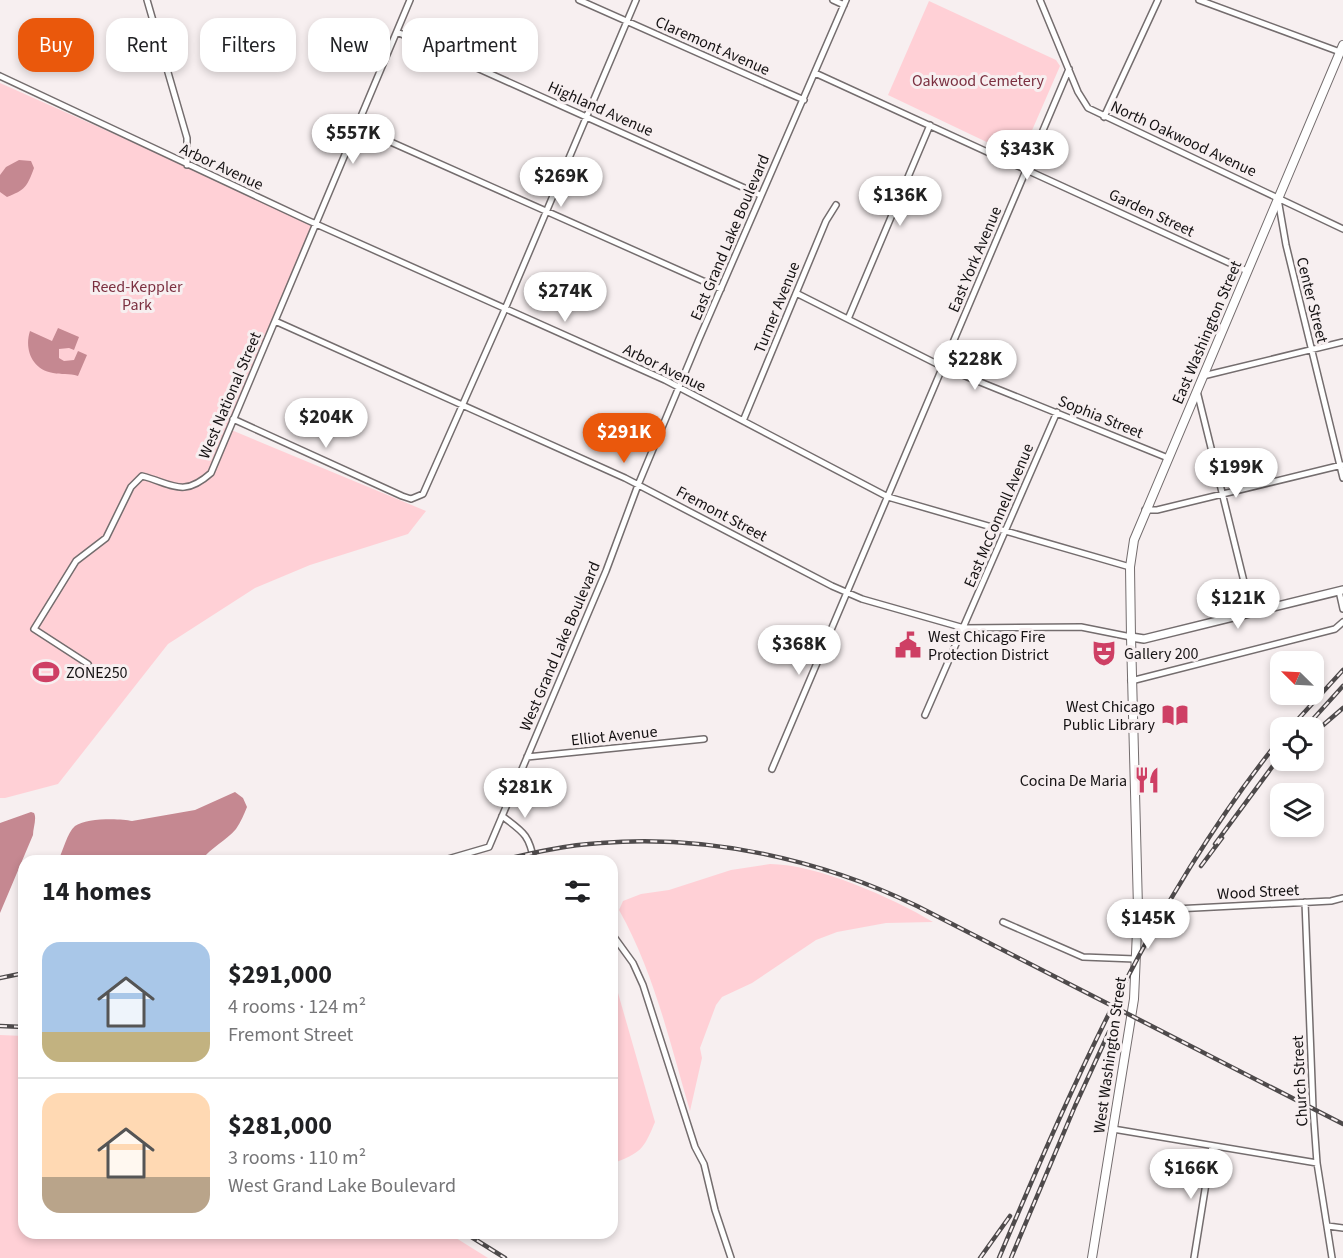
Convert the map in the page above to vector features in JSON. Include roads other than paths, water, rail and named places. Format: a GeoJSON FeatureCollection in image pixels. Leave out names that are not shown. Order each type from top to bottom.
{"type":"FeatureCollection","features":[{"type":"Feature","properties":{"kind":"main road","name":"East Washington Street"},"geometry":{"type":"LineString","coordinates":[[1131,638],[1130,567],[1134,539],[1342,49]]}},
{"type":"Feature","properties":{"kind":"main road","name":"West Washington Street"},"geometry":{"type":"LineString","coordinates":[[1092,1258],[1134,999],[1138,908],[1131,638]]}},
{"type":"Feature","properties":{"kind":"street"},"geometry":{"type":"LineString","coordinates":[[147,0],[187,138],[187,165]]}},
{"type":"Feature","properties":{"kind":"street","name":"West National Street"},"geometry":{"type":"LineString","coordinates":[[88,664],[34,629],[76,561],[106,538],[131,487],[142,476],[160,480],[177,488],[198,485],[211,473],[410,0]]}},
{"type":"Feature","properties":{"kind":"street","name":"Claremont Avenue"},"geometry":{"type":"LineString","coordinates":[[579,0],[804,100]]}},
{"type":"Feature","properties":{"kind":"street"},"geometry":{"type":"LineString","coordinates":[[233,419],[402,496],[417,498],[426,492],[636,0]]}},
{"type":"Feature","properties":{"kind":"street"},"geometry":{"type":"LineString","coordinates":[[833,0],[845,2]]}},
{"type":"Feature","properties":{"kind":"street","name":"North Oakwood Avenue"},"geometry":{"type":"LineString","coordinates":[[1040,0],[1078,92],[1088,108],[1343,229]]}},
{"type":"Feature","properties":{"kind":"street"},"geometry":{"type":"LineString","coordinates":[[1104,117],[1158,0]]}},
{"type":"Feature","properties":{"kind":"street"},"geometry":{"type":"LineString","coordinates":[[1199,0],[1342,49]]}},
{"type":"Feature","properties":{"kind":"street","name":"East Grand Lake Boulevard"},"geometry":{"type":"LineString","coordinates":[[638,485],[760,195],[804,100],[845,2]]}},
{"type":"Feature","properties":{"kind":"street","name":"Highland Avenue"},"geometry":{"type":"LineString","coordinates":[[397,32],[760,195]]}},
{"type":"Feature","properties":{"kind":"street","name":"East York Avenue"},"geometry":{"type":"LineString","coordinates":[[772,769],[1069,69]]}},
{"type":"Feature","properties":{"kind":"street","name":"Garden Street"},"geometry":{"type":"LineString","coordinates":[[815,73],[1027,168],[1247,271]]}},
{"type":"Feature","properties":{"kind":"street","name":"Arbor Avenue"},"geometry":{"type":"LineString","coordinates":[[0,76],[187,165],[679,387],[888,497],[1130,567]]}},
{"type":"Feature","properties":{"kind":"street"},"geometry":{"type":"LineString","coordinates":[[848,319],[930,125]]}},
{"type":"Feature","properties":{"kind":"street"},"geometry":{"type":"LineString","coordinates":[[357,127],[721,289]]}},
{"type":"Feature","properties":{"kind":"street","name":"Center Street"},"geometry":{"type":"LineString","coordinates":[[1278,198],[1286,245],[1343,478]]}},
{"type":"Feature","properties":{"kind":"street","name":"Turner Avenue"},"geometry":{"type":"LineString","coordinates":[[743,421],[826,221],[836,205]]}},
{"type":"Feature","properties":{"kind":"street","name":"Sophia Street"},"geometry":{"type":"LineString","coordinates":[[796,293],[943,367],[1168,458]]}},
{"type":"Feature","properties":{"kind":"street","name":"Fremont Street"},"geometry":{"type":"LineString","coordinates":[[275,321],[638,485],[862,599],[964,628],[1082,627],[1131,638]]}},
{"type":"Feature","properties":{"kind":"street"},"geometry":{"type":"LineString","coordinates":[[1203,376],[1343,342]]}},
{"type":"Feature","properties":{"kind":"street"},"geometry":{"type":"LineString","coordinates":[[1197,390],[1252,614]]}},
{"type":"Feature","properties":{"kind":"street","name":"East McConnell Avenue"},"geometry":{"type":"LineString","coordinates":[[925,716],[1056,412]]}},
{"type":"Feature","properties":{"kind":"street"},"geometry":{"type":"LineString","coordinates":[[1145,510],[1157,510],[1223,495],[1341,465]]}},
{"type":"Feature","properties":{"kind":"street","name":"West Grand Lake Boulevard"},"geometry":{"type":"LineString","coordinates":[[462,855],[489,847],[606,571],[638,485]]}},
{"type":"Feature","properties":{"kind":"street"},"geometry":{"type":"LineString","coordinates":[[1131,638],[1144,639],[1341,591],[1343,609]]}},
{"type":"Feature","properties":{"kind":"street"},"geometry":{"type":"LineString","coordinates":[[1131,681],[1335,629],[1343,622]]}},
{"type":"Feature","properties":{"kind":"street","name":"Elliot Avenue"},"geometry":{"type":"LineString","coordinates":[[527,757],[704,740]]}},
{"type":"Feature","properties":{"kind":"street"},"geometry":{"type":"LineString","coordinates":[[502,816],[530,841],[533,855]]}},
{"type":"Feature","properties":{"kind":"street","name":"Wood Street"},"geometry":{"type":"LineString","coordinates":[[1138,908],[1175,909],[1343,898]]}},
{"type":"Feature","properties":{"kind":"street","name":"Church Street"},"geometry":{"type":"LineString","coordinates":[[1305,902],[1317,1163],[1332,1258]]}},
{"type":"Feature","properties":{"kind":"street"},"geometry":{"type":"LineString","coordinates":[[1004,922],[1083,957],[1135,959]]}},
{"type":"Feature","properties":{"kind":"street"},"geometry":{"type":"LineString","coordinates":[[618,942],[633,963],[643,985],[695,1147],[704,1164],[731,1258]]}},
{"type":"Feature","properties":{"kind":"street"},"geometry":{"type":"LineString","coordinates":[[1113,1129],[1317,1163]]}},
{"type":"Feature","properties":{"kind":"street"},"geometry":{"type":"LineString","coordinates":[[1194,1258],[1212,1146]]}},
{"type":"Feature","properties":{"kind":"street"},"geometry":{"type":"LineString","coordinates":[[1328,1226],[1343,1228]]}},
{"type":"Feature","properties":{"kind":"railway"},"geometry":{"type":"LineString","coordinates":[[1300,717],[1343,670]]}},
{"type":"Feature","properties":{"kind":"railway"},"geometry":{"type":"LineString","coordinates":[[1315,717],[1343,686]]}},
{"type":"Feature","properties":{"kind":"railway"},"geometry":{"type":"LineString","coordinates":[[1324,724],[1343,708]]}},
{"type":"Feature","properties":{"kind":"railway"},"geometry":{"type":"LineString","coordinates":[[999,1258],[1058,1122],[1122,988],[1195,859],[1236,797],[1270,752]]}},
{"type":"Feature","properties":{"kind":"railway"},"geometry":{"type":"LineString","coordinates":[[1215,844],[1270,770]]}},
{"type":"Feature","properties":{"kind":"railway"},"geometry":{"type":"LineString","coordinates":[[1201,866],[1222,838]]}},
{"type":"Feature","properties":{"kind":"railway"},"geometry":{"type":"LineString","coordinates":[[526,855],[588,844],[641,841],[682,843],[764,854],[843,875],[917,906],[1343,1124]]}},
{"type":"Feature","properties":{"kind":"railway"},"geometry":{"type":"LineString","coordinates":[[0,978],[18,974]]}},
{"type":"Feature","properties":{"kind":"railway"},"geometry":{"type":"LineString","coordinates":[[0,1026],[18,1027]]}},
{"type":"Feature","properties":{"kind":"railway"},"geometry":{"type":"LineString","coordinates":[[1011,1258],[1109,1032]]}},
{"type":"Feature","properties":{"kind":"railway"},"geometry":{"type":"LineString","coordinates":[[980,1258],[1010,1216]]}},
{"type":"Feature","properties":{"kind":"railway"},"geometry":{"type":"LineString","coordinates":[[475,1239],[505,1258]]}},
{"type":"Feature","properties":{"kind":"place","name":"West Chicago Fire Protection District"},"geometry":{"type":"Point","coordinates":[908,645]}},
{"type":"Feature","properties":{"kind":"place","name":"Gallery 200"},"geometry":{"type":"Point","coordinates":[1104,653]}},
{"type":"Feature","properties":{"kind":"place","name":"ZONE250"},"geometry":{"type":"Point","coordinates":[46,672]}},
{"type":"Feature","properties":{"kind":"place","name":"West Chicago Public Library"},"geometry":{"type":"Point","coordinates":[1175,715]}},
{"type":"Feature","properties":{"kind":"place","name":"Cocina De Maria"},"geometry":{"type":"Point","coordinates":[1147,780]}},
{"type":"Feature","properties":{"kind":"park label","name":"Oakwood Cemetery"},"geometry":{"type":"Point","coordinates":[978,80]}},
{"type":"Feature","properties":{"kind":"park label","name":"Reed-Keppler Park"},"geometry":{"type":"Point","coordinates":[137,295]}}]}
